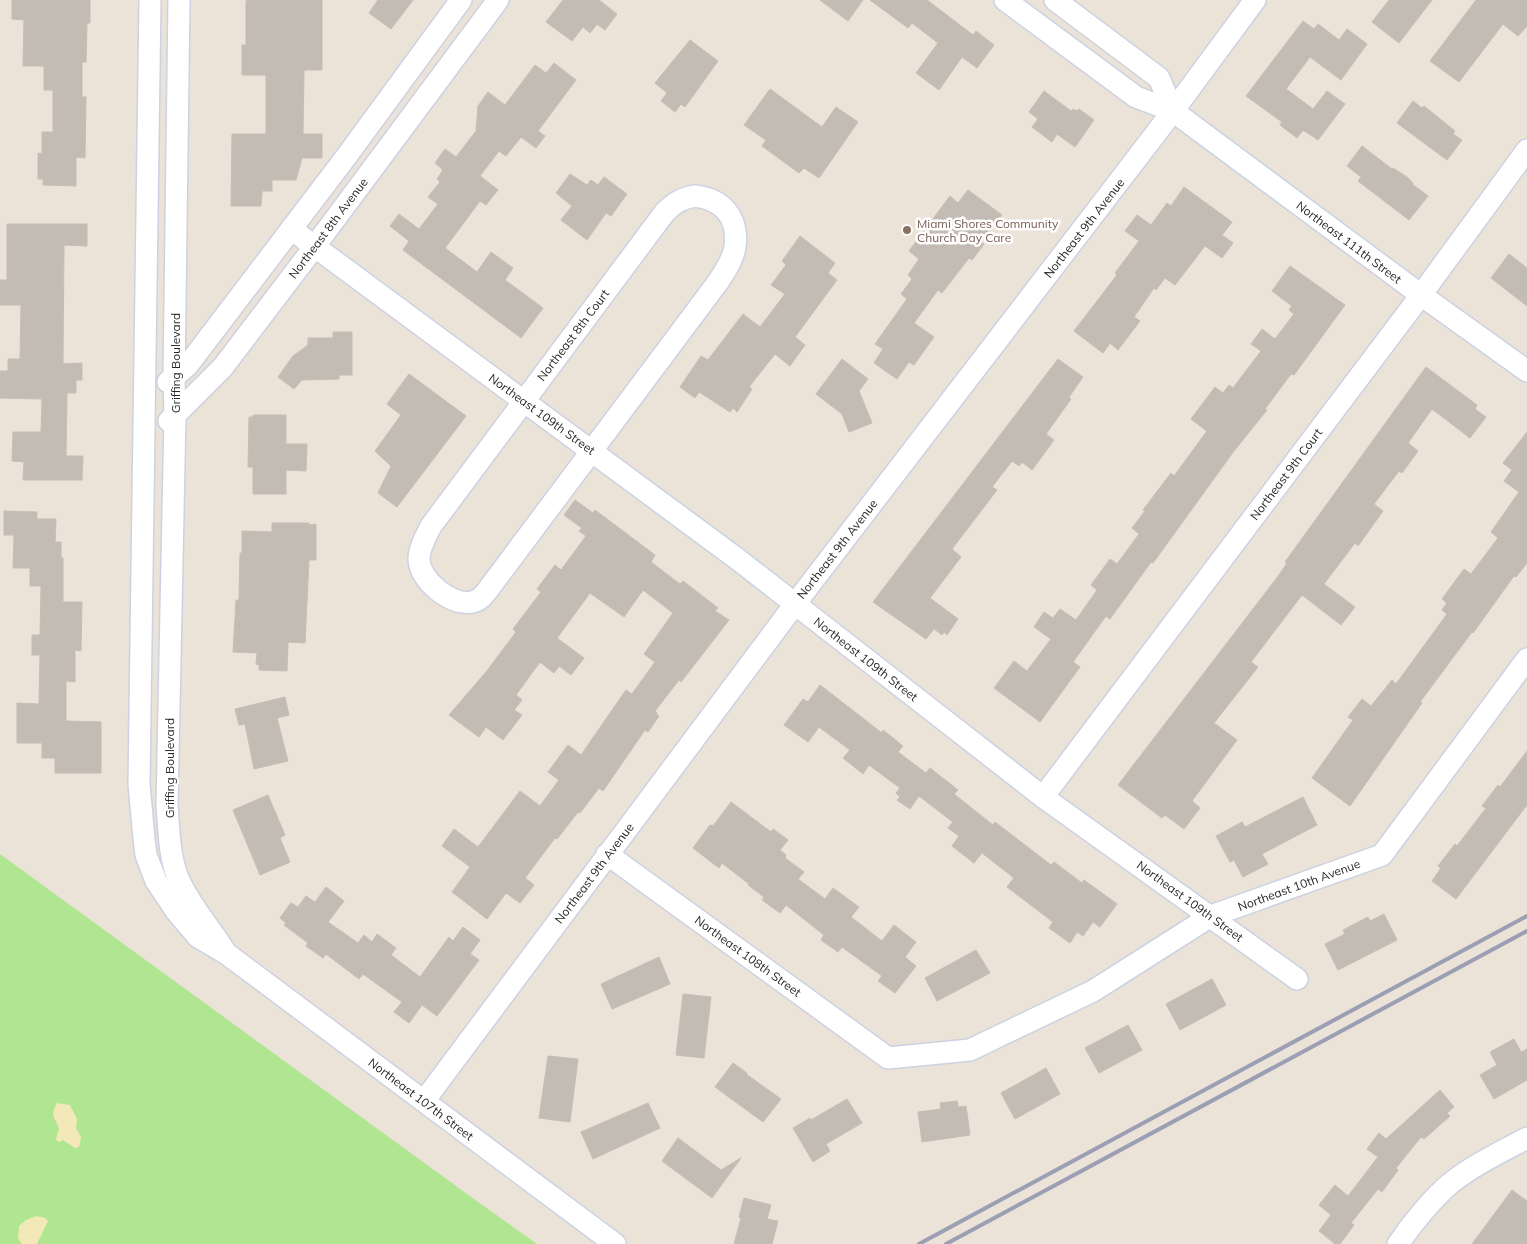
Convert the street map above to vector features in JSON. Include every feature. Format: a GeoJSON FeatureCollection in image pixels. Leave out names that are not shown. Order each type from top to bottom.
{"type":"FeatureCollection","features":[{"type":"Feature","properties":{"kind":"street"},"geometry":{"type":"LineString","coordinates":[[150,0],[146,397],[139,784],[146,856],[156,882],[176,911],[198,937],[227,954]]}},
{"type":"Feature","properties":{"kind":"street","name":"Griffing Boulevard"},"geometry":{"type":"LineString","coordinates":[[179,0],[175,416],[167,806],[170,838],[177,876],[184,891],[227,954]]}},
{"type":"Feature","properties":{"kind":"street"},"geometry":{"type":"LineString","coordinates":[[146,397],[174,377],[188,364],[461,0]]}},
{"type":"Feature","properties":{"kind":"street","name":"Northeast 8th Avenue"},"geometry":{"type":"LineString","coordinates":[[144,445],[223,367],[498,0]]}},
{"type":"Feature","properties":{"kind":"street","name":"Northeast 111th Street"},"geometry":{"type":"LineString","coordinates":[[1005,0],[1136,97],[1173,111],[1527,371]]}},
{"type":"Feature","properties":{"kind":"street"},"geometry":{"type":"LineString","coordinates":[[1055,0],[1159,78],[1173,111]]}},
{"type":"Feature","properties":{"kind":"street","name":"Northeast 9th Avenue"},"geometry":{"type":"LineString","coordinates":[[424,1101],[795,604],[1173,111],[1255,0]]}},
{"type":"Feature","properties":{"kind":"street"},"geometry":{"type":"LineString","coordinates":[[148,134],[177,135]]}},
{"type":"Feature","properties":{"kind":"street","name":"Northeast 9th Court"},"geometry":{"type":"LineString","coordinates":[[1042,797],[1421,295],[1527,150]]}},
{"type":"Feature","properties":{"kind":"street","name":"Northeast 8th Court"},"geometry":{"type":"LineString","coordinates":[[695,196],[715,201],[724,207],[734,226],[735,248],[726,269],[592,451],[496,582],[478,601],[470,603],[460,602],[438,590],[426,580],[419,560],[425,538],[438,516],[659,220],[673,204],[683,198],[695,196]]}},
{"type":"Feature","properties":{"kind":"street","name":"Northeast 109th Street"},"geometry":{"type":"LineString","coordinates":[[291,228],[795,604],[1042,797],[1297,979]]}},
{"type":"Feature","properties":{"kind":"street"},"geometry":{"type":"LineString","coordinates":[[175,323],[192,335],[210,336]]}},
{"type":"Feature","properties":{"kind":"street","name":"Northeast 10th Avenue"},"geometry":{"type":"LineString","coordinates":[[888,1058],[970,1050],[1093,990],[1211,916],[1382,855],[1527,659]]}},
{"type":"Feature","properties":{"kind":"street","name":"Northeast 108th Street"},"geometry":{"type":"LineString","coordinates":[[607,854],[888,1058]]}},
{"type":"Feature","properties":{"kind":"street","name":"Northeast 107th Street"},"geometry":{"type":"LineString","coordinates":[[227,954],[616,1244]]}},
{"type":"Feature","properties":{"kind":"street"},"geometry":{"type":"LineString","coordinates":[[1398,1244],[1429,1204],[1446,1187],[1487,1159],[1527,1138]]}},
{"type":"Feature","properties":{"kind":"green space"},"geometry":{"type":"Polygon","coordinates":[[[0,854],[467,1194],[537,1244],[0,1244],[0,854]]]}},
{"type":"Feature","properties":{"kind":"sand"},"geometry":{"type":"Polygon","coordinates":[[[57,1103],[70,1105],[77,1119],[76,1128],[81,1137],[79,1147],[75,1148],[63,1140],[60,1142],[56,1139],[59,1129],[53,1114],[57,1103]]]}},
{"type":"Feature","properties":{"kind":"sand"},"geometry":{"type":"Polygon","coordinates":[[[36,1216],[45,1218],[48,1221],[37,1244],[22,1244],[18,1238],[19,1226],[26,1220],[36,1216]]]}},
{"type":"Feature","properties":{"kind":"building"},"geometry":{"type":"Polygon","coordinates":[[[12,0],[90,0],[90,23],[87,23],[86,62],[82,62],[82,97],[86,97],[85,158],[76,157],[76,186],[43,185],[43,179],[38,179],[38,153],[42,154],[42,132],[53,132],[53,90],[44,90],[44,66],[23,66],[24,20],[12,19],[12,0]]]}},
{"type":"Feature","properties":{"kind":"building"},"geometry":{"type":"Polygon","coordinates":[[[322,0],[322,70],[304,70],[303,134],[322,134],[322,158],[302,158],[296,180],[272,180],[272,191],[262,191],[261,206],[231,206],[232,134],[266,134],[266,75],[242,75],[242,45],[246,45],[246,1],[322,0]]]}},
{"type":"Feature","properties":{"kind":"building"},"geometry":{"type":"Polygon","coordinates":[[[378,0],[413,0],[391,29],[369,13],[378,0]]]}},
{"type":"Feature","properties":{"kind":"building"},"geometry":{"type":"Polygon","coordinates":[[[563,0],[599,0],[617,14],[605,30],[597,24],[590,33],[583,27],[572,41],[546,22],[563,0]]]}},
{"type":"Feature","properties":{"kind":"building"},"geometry":{"type":"Polygon","coordinates":[[[820,0],[863,0],[848,21],[820,0]]]}},
{"type":"Feature","properties":{"kind":"building"},"geometry":{"type":"Polygon","coordinates":[[[870,0],[927,0],[973,35],[976,31],[994,45],[977,68],[962,57],[939,90],[916,73],[938,43],[912,23],[908,28],[870,0]]]}},
{"type":"Feature","properties":{"kind":"building"},"geometry":{"type":"Polygon","coordinates":[[[1389,0],[1432,0],[1399,43],[1372,22],[1389,0]]]}},
{"type":"Feature","properties":{"kind":"building"},"geometry":{"type":"Polygon","coordinates":[[[1476,0],[1527,0],[1527,26],[1518,36],[1503,24],[1459,82],[1430,61],[1476,0]]]}},
{"type":"Feature","properties":{"kind":"building"},"geometry":{"type":"Polygon","coordinates":[[[1303,21],[1314,29],[1318,24],[1339,40],[1347,29],[1367,44],[1341,80],[1310,57],[1286,89],[1313,109],[1327,91],[1345,104],[1318,140],[1303,130],[1297,138],[1280,125],[1282,122],[1246,96],[1303,21]]]}},
{"type":"Feature","properties":{"kind":"building"},"geometry":{"type":"Polygon","coordinates":[[[690,40],[718,61],[685,107],[681,104],[675,112],[661,101],[667,93],[655,83],[690,40]]]}},
{"type":"Feature","properties":{"kind":"building"},"geometry":{"type":"Polygon","coordinates":[[[554,63],[576,80],[538,131],[545,136],[536,148],[521,137],[506,156],[499,151],[480,176],[498,190],[486,205],[480,201],[445,248],[477,272],[491,252],[513,268],[505,280],[543,308],[521,338],[403,250],[409,241],[390,226],[399,214],[419,229],[438,204],[428,197],[440,182],[437,179],[443,170],[435,163],[445,149],[456,157],[476,131],[478,106],[488,92],[505,105],[535,65],[546,73],[554,63]]]}},
{"type":"Feature","properties":{"kind":"building"},"geometry":{"type":"Polygon","coordinates":[[[770,89],[822,127],[836,107],[858,122],[819,178],[804,168],[799,173],[762,146],[766,140],[744,125],[770,89]]]}},
{"type":"Feature","properties":{"kind":"building"},"geometry":{"type":"Polygon","coordinates":[[[1044,91],[1071,111],[1079,109],[1094,120],[1075,147],[1057,134],[1052,142],[1032,127],[1038,119],[1029,112],[1044,91]]]}},
{"type":"Feature","properties":{"kind":"building"},"geometry":{"type":"Polygon","coordinates":[[[1413,101],[1422,108],[1424,106],[1455,131],[1453,134],[1462,140],[1447,160],[1397,123],[1413,101]]]}},
{"type":"Feature","properties":{"kind":"building"},"geometry":{"type":"Polygon","coordinates":[[[1362,146],[1392,169],[1407,177],[1412,184],[1428,196],[1409,220],[1358,181],[1361,177],[1347,166],[1362,146]]]}},
{"type":"Feature","properties":{"kind":"building"},"geometry":{"type":"Polygon","coordinates":[[[570,174],[587,185],[591,180],[598,185],[604,177],[627,194],[611,216],[606,213],[587,240],[561,220],[572,206],[556,193],[570,174]]]}},
{"type":"Feature","properties":{"kind":"building"},"geometry":{"type":"Polygon","coordinates":[[[1184,187],[1232,222],[1222,235],[1233,243],[1222,258],[1205,246],[1175,285],[1165,278],[1156,290],[1154,288],[1134,317],[1140,321],[1118,350],[1110,343],[1103,353],[1074,331],[1117,275],[1115,273],[1139,241],[1125,231],[1137,215],[1151,225],[1167,203],[1171,206],[1184,187]]]}},
{"type":"Feature","properties":{"kind":"building"},"geometry":{"type":"Polygon","coordinates":[[[968,190],[1002,215],[981,242],[984,244],[972,260],[969,258],[942,293],[938,290],[914,323],[934,337],[914,365],[909,362],[897,379],[874,363],[883,349],[875,344],[907,299],[901,294],[912,279],[908,275],[919,259],[909,251],[950,196],[958,203],[968,190]]]}},
{"type":"Feature","properties":{"kind":"building"},"geometry":{"type":"Polygon","coordinates":[[[7,224],[87,224],[87,246],[64,245],[63,364],[82,363],[82,380],[76,380],[76,393],[67,393],[66,456],[83,456],[82,480],[23,480],[24,462],[12,461],[13,432],[41,432],[42,399],[0,398],[0,371],[8,371],[8,359],[20,359],[21,305],[0,305],[0,280],[7,280],[7,224]]]}},
{"type":"Feature","properties":{"kind":"building"},"geometry":{"type":"Polygon","coordinates":[[[800,236],[835,263],[828,273],[837,280],[795,337],[805,345],[790,366],[775,354],[749,387],[752,389],[737,412],[733,408],[730,412],[699,392],[695,398],[680,387],[701,356],[708,360],[743,314],[760,327],[785,294],[771,285],[786,265],[782,261],[800,236]]]}},
{"type":"Feature","properties":{"kind":"building"},"geometry":{"type":"Polygon","coordinates":[[[1509,254],[1527,268],[1527,306],[1491,278],[1509,254]]]}},
{"type":"Feature","properties":{"kind":"building"},"geometry":{"type":"Polygon","coordinates":[[[1290,266],[1345,305],[1294,375],[1291,374],[1265,409],[1267,410],[1234,451],[1110,619],[1106,616],[1073,662],[1080,667],[1040,722],[994,688],[1014,661],[1027,671],[1051,639],[1034,627],[1044,612],[1053,618],[1060,609],[1076,620],[1097,590],[1091,585],[1110,559],[1117,564],[1139,534],[1132,528],[1145,511],[1143,510],[1171,473],[1174,476],[1207,431],[1191,419],[1215,387],[1223,393],[1229,385],[1233,388],[1261,351],[1251,344],[1262,329],[1275,339],[1294,314],[1289,310],[1292,306],[1272,291],[1290,266]]]}},
{"type":"Feature","properties":{"kind":"building"},"geometry":{"type":"Polygon","coordinates":[[[333,332],[352,332],[352,375],[339,375],[339,379],[302,380],[294,389],[278,377],[293,356],[308,345],[308,338],[333,338],[333,332]]]}},
{"type":"Feature","properties":{"kind":"building"},"geometry":{"type":"Polygon","coordinates":[[[842,359],[868,379],[859,391],[872,423],[849,432],[842,414],[816,394],[842,359]]]}},
{"type":"Feature","properties":{"kind":"building"},"geometry":{"type":"Polygon","coordinates":[[[1058,359],[1083,377],[1069,397],[1071,399],[1046,434],[1054,440],[1032,470],[1022,462],[1019,466],[1012,461],[992,487],[997,490],[952,549],[961,557],[930,598],[958,619],[947,635],[944,632],[942,635],[934,629],[926,639],[873,602],[1058,359]]]}},
{"type":"Feature","properties":{"kind":"building"},"geometry":{"type":"Polygon","coordinates":[[[1426,367],[1477,405],[1475,409],[1486,417],[1470,438],[1432,409],[1408,443],[1418,451],[1402,473],[1399,471],[1374,504],[1383,511],[1358,546],[1355,543],[1324,584],[1355,607],[1341,625],[1302,595],[1251,662],[1258,667],[1214,723],[1237,740],[1192,801],[1200,808],[1184,829],[1165,815],[1162,818],[1118,785],[1279,575],[1287,563],[1285,562],[1426,367]]]}},
{"type":"Feature","properties":{"kind":"building"},"geometry":{"type":"Polygon","coordinates":[[[409,374],[466,416],[397,507],[378,493],[391,466],[375,451],[401,415],[387,404],[409,374]]]}},
{"type":"Feature","properties":{"kind":"building"},"geometry":{"type":"Polygon","coordinates":[[[253,415],[286,415],[286,444],[307,444],[306,471],[286,470],[286,494],[253,494],[253,467],[248,467],[249,417],[253,417],[253,415]]]}},
{"type":"Feature","properties":{"kind":"building"},"geometry":{"type":"Polygon","coordinates":[[[1527,432],[1527,563],[1516,577],[1514,576],[1420,702],[1422,703],[1350,806],[1312,778],[1353,720],[1348,717],[1362,699],[1371,706],[1392,680],[1396,684],[1447,614],[1442,610],[1447,603],[1442,599],[1464,569],[1471,574],[1498,538],[1491,532],[1519,492],[1504,481],[1512,470],[1503,463],[1527,432]]]}},
{"type":"Feature","properties":{"kind":"building"},"geometry":{"type":"Polygon","coordinates":[[[575,500],[593,513],[595,510],[655,555],[651,562],[680,584],[683,581],[718,608],[715,611],[729,620],[681,682],[679,680],[655,711],[659,716],[648,732],[645,730],[603,791],[599,788],[580,813],[578,812],[557,839],[555,838],[525,878],[534,885],[520,903],[506,893],[487,919],[452,892],[470,867],[442,846],[454,829],[478,847],[520,791],[540,806],[559,780],[548,772],[568,745],[581,755],[626,690],[632,694],[655,662],[644,654],[673,613],[643,590],[624,617],[590,593],[557,638],[584,658],[571,675],[559,666],[554,673],[540,662],[516,695],[522,700],[514,710],[522,715],[503,740],[486,727],[479,737],[449,715],[486,672],[516,632],[513,629],[541,592],[537,589],[555,565],[561,570],[586,536],[579,531],[582,528],[564,515],[575,500]]]}},
{"type":"Feature","properties":{"kind":"building"},"geometry":{"type":"Polygon","coordinates":[[[4,511],[37,512],[37,519],[56,519],[55,542],[61,542],[61,558],[63,558],[63,602],[82,602],[81,651],[75,650],[75,682],[66,681],[66,721],[101,722],[101,773],[55,773],[55,758],[42,758],[42,743],[17,743],[17,703],[39,704],[40,655],[32,655],[32,635],[40,635],[41,586],[30,586],[30,568],[13,568],[14,535],[4,535],[4,511]]]}},
{"type":"Feature","properties":{"kind":"building"},"geometry":{"type":"Polygon","coordinates":[[[272,523],[316,524],[316,560],[309,560],[305,643],[288,642],[287,671],[259,670],[259,665],[256,664],[257,653],[233,652],[236,600],[239,600],[242,531],[272,532],[272,523]]]}},
{"type":"Feature","properties":{"kind":"building"},"geometry":{"type":"Polygon","coordinates":[[[820,685],[882,733],[883,730],[903,746],[898,752],[926,773],[930,768],[958,790],[954,794],[993,825],[995,822],[1051,865],[1054,862],[1082,883],[1084,880],[1117,904],[1100,927],[1093,922],[1083,936],[1077,932],[1070,943],[1049,928],[1053,922],[1007,887],[1014,878],[982,853],[974,863],[952,846],[959,836],[948,828],[953,822],[919,796],[910,809],[897,800],[900,797],[896,793],[900,788],[869,765],[863,774],[843,758],[850,750],[819,727],[808,742],[784,725],[803,699],[808,702],[820,685]]]}},
{"type":"Feature","properties":{"kind":"building"},"geometry":{"type":"Polygon","coordinates":[[[285,697],[289,715],[277,718],[288,761],[254,769],[245,724],[239,725],[235,709],[285,697]]]}},
{"type":"Feature","properties":{"kind":"building"},"geometry":{"type":"Polygon","coordinates":[[[1527,751],[1527,805],[1456,899],[1432,881],[1441,868],[1438,866],[1455,844],[1457,846],[1486,808],[1482,806],[1498,785],[1500,787],[1527,751]]]}},
{"type":"Feature","properties":{"kind":"building"},"geometry":{"type":"Polygon","coordinates":[[[268,795],[285,835],[280,838],[290,862],[260,875],[233,810],[268,795]]]}},
{"type":"Feature","properties":{"kind":"building"},"geometry":{"type":"Polygon","coordinates":[[[1303,797],[1317,825],[1262,854],[1268,864],[1243,877],[1234,860],[1230,862],[1216,836],[1242,822],[1245,827],[1303,797]]]}},
{"type":"Feature","properties":{"kind":"building"},"geometry":{"type":"Polygon","coordinates":[[[731,802],[771,832],[773,829],[788,840],[780,850],[786,855],[785,858],[804,872],[798,879],[825,899],[833,888],[859,907],[851,917],[882,941],[894,925],[916,942],[905,957],[916,966],[895,993],[878,981],[882,976],[842,947],[838,952],[821,940],[824,935],[786,905],[780,913],[762,900],[764,897],[722,863],[719,868],[693,848],[710,825],[713,826],[731,802]]]}},
{"type":"Feature","properties":{"kind":"building"},"geometry":{"type":"Polygon","coordinates":[[[326,887],[344,901],[328,922],[358,943],[364,935],[372,942],[377,934],[396,948],[391,955],[420,977],[449,937],[453,941],[463,927],[480,940],[470,954],[479,960],[437,1016],[422,1005],[409,1023],[394,1012],[402,1002],[363,974],[359,979],[326,954],[323,958],[306,946],[308,943],[284,925],[286,923],[280,918],[291,903],[298,907],[306,896],[315,902],[326,887]]]}},
{"type":"Feature","properties":{"kind":"building"},"geometry":{"type":"Polygon","coordinates":[[[1384,914],[1397,940],[1338,970],[1325,944],[1345,934],[1343,930],[1368,917],[1370,921],[1384,914]]]}},
{"type":"Feature","properties":{"kind":"building"},"geometry":{"type":"Polygon","coordinates":[[[976,950],[990,973],[937,1001],[925,978],[976,950]]]}},
{"type":"Feature","properties":{"kind":"building"},"geometry":{"type":"Polygon","coordinates":[[[659,957],[670,984],[612,1009],[601,984],[659,957]]]}},
{"type":"Feature","properties":{"kind":"building"},"geometry":{"type":"Polygon","coordinates":[[[1212,979],[1226,1005],[1180,1030],[1166,1004],[1212,979]]]}},
{"type":"Feature","properties":{"kind":"building"},"geometry":{"type":"Polygon","coordinates":[[[683,994],[711,997],[704,1058],[676,1055],[683,994]]]}},
{"type":"Feature","properties":{"kind":"building"},"geometry":{"type":"Polygon","coordinates":[[[1128,1025],[1142,1050],[1099,1073],[1085,1048],[1128,1025]]]}},
{"type":"Feature","properties":{"kind":"building"},"geometry":{"type":"Polygon","coordinates":[[[1514,1039],[1521,1052],[1527,1049],[1527,1080],[1494,1099],[1480,1075],[1497,1065],[1490,1052],[1514,1039]]]}},
{"type":"Feature","properties":{"kind":"building"},"geometry":{"type":"Polygon","coordinates":[[[548,1056],[578,1059],[570,1122],[539,1118],[548,1056]]]}},
{"type":"Feature","properties":{"kind":"building"},"geometry":{"type":"Polygon","coordinates":[[[733,1063],[781,1099],[763,1122],[715,1087],[733,1063]]]}},
{"type":"Feature","properties":{"kind":"building"},"geometry":{"type":"Polygon","coordinates":[[[1046,1068],[1060,1094],[1015,1119],[1001,1093],[1046,1068]]]}},
{"type":"Feature","properties":{"kind":"building"},"geometry":{"type":"Polygon","coordinates":[[[1440,1090],[1454,1107],[1447,1113],[1450,1116],[1424,1139],[1421,1137],[1396,1168],[1398,1170],[1382,1192],[1378,1189],[1351,1223],[1354,1225],[1340,1244],[1335,1244],[1319,1231],[1331,1215],[1319,1205],[1335,1185],[1348,1196],[1378,1157],[1367,1149],[1379,1133],[1386,1139],[1440,1090]]]}},
{"type":"Feature","properties":{"kind":"building"},"geometry":{"type":"Polygon","coordinates":[[[847,1099],[862,1123],[826,1144],[830,1151],[813,1162],[793,1128],[847,1099]]]}},
{"type":"Feature","properties":{"kind":"building"},"geometry":{"type":"Polygon","coordinates":[[[957,1101],[958,1107],[966,1106],[970,1135],[922,1142],[918,1112],[941,1109],[940,1103],[957,1101]]]}},
{"type":"Feature","properties":{"kind":"building"},"geometry":{"type":"Polygon","coordinates":[[[648,1103],[660,1128],[593,1159],[581,1132],[648,1103]]]}},
{"type":"Feature","properties":{"kind":"building"},"geometry":{"type":"Polygon","coordinates":[[[678,1138],[721,1170],[741,1158],[712,1198],[662,1161],[678,1138]]]}},
{"type":"Feature","properties":{"kind":"building"},"geometry":{"type":"Polygon","coordinates":[[[1512,1190],[1527,1201],[1527,1244],[1472,1244],[1512,1190]]]}},
{"type":"Feature","properties":{"kind":"building"},"geometry":{"type":"Polygon","coordinates":[[[744,1198],[771,1205],[767,1219],[778,1221],[772,1244],[734,1244],[744,1198]]]}},
{"type":"Feature","properties":{"kind":"railway"},"geometry":{"type":"LineString","coordinates":[[919,1244],[1527,916]]}},
{"type":"Feature","properties":{"kind":"railway"},"geometry":{"type":"LineString","coordinates":[[946,1244],[1527,931]]}},
{"type":"Feature","properties":{"kind":"place","name":"Miami Shores Community Church Day Care"},"geometry":{"type":"Point","coordinates":[907,230]}}]}
